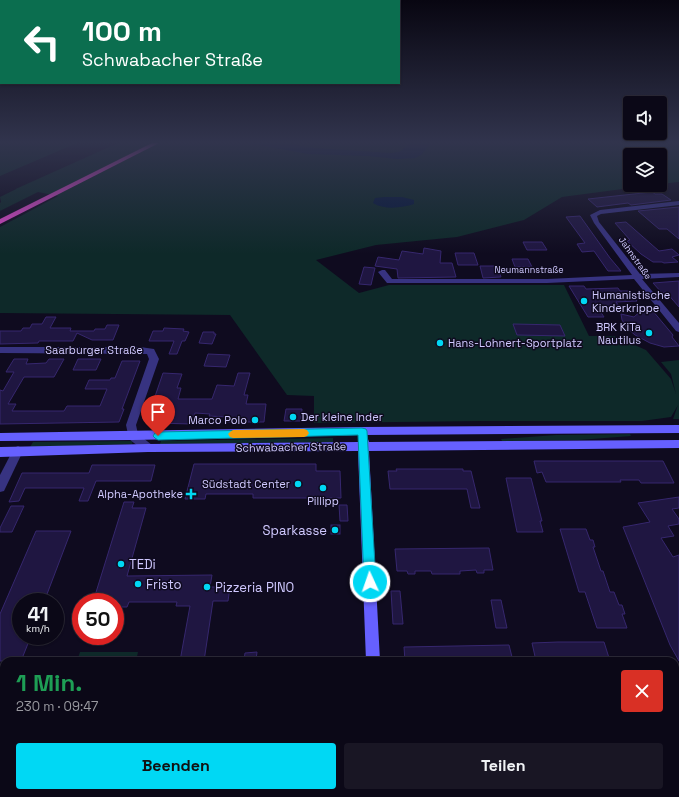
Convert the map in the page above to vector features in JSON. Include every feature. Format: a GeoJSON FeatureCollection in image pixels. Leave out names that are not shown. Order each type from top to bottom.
{"type":"FeatureCollection","features":[{"type":"Feature","properties":{"kind":"highway"},"geometry":{"type":"LineString","coordinates":[[49,195],[77,180]]}},
{"type":"Feature","properties":{"kind":"highway"},"geometry":{"type":"LineString","coordinates":[[1,218],[79,180]]}},
{"type":"Feature","properties":{"kind":"main road","name":"Schwabacher Straße"},"geometry":{"type":"LineString","coordinates":[[0,437],[133,436],[362,431],[679,429]]}},
{"type":"Feature","properties":{"kind":"main road"},"geometry":{"type":"LineString","coordinates":[[362,431],[373,657]]}},
{"type":"Feature","properties":{"kind":"main road","name":"Schwabacher Straße"},"geometry":{"type":"LineString","coordinates":[[0,452],[148,448],[679,444]]}},
{"type":"Feature","properties":{"kind":"street","name":"Jahnstraße"},"geometry":{"type":"LineString","coordinates":[[679,203],[600,212],[593,215],[593,218],[637,278],[679,329]]}},
{"type":"Feature","properties":{"kind":"street","name":"Neumannstraße"},"geometry":{"type":"LineString","coordinates":[[382,272],[390,281],[547,281],[679,275]]}},
{"type":"Feature","properties":{"kind":"street","name":"Saarburger Straße"},"geometry":{"type":"LineString","coordinates":[[0,350],[151,351],[154,359],[131,425],[133,436]]}},
{"type":"Feature","properties":{"kind":"street"},"geometry":{"type":"LineString","coordinates":[[133,436],[148,448]]}},
{"type":"Feature","properties":{"kind":"street"},"geometry":{"type":"LineString","coordinates":[[0,487],[18,452]]}},
{"type":"Feature","properties":{"kind":"green space"},"geometry":{"type":"Polygon","coordinates":[[[0,180],[623,180],[623,189],[562,197],[524,220],[457,237],[376,245],[316,260],[359,293],[389,285],[564,285],[589,336],[614,336],[646,350],[671,379],[676,394],[671,374],[661,362],[679,360],[679,419],[673,419],[678,405],[671,417],[642,421],[314,423],[314,396],[287,395],[230,315],[0,313],[0,227],[58,196],[38,192],[0,211],[0,197],[16,189],[0,186],[0,180]]]}},
{"type":"Feature","properties":{"kind":"green space"},"geometry":{"type":"Polygon","coordinates":[[[667,180],[679,180],[679,182],[667,183],[667,180]]]}},
{"type":"Feature","properties":{"kind":"green space"},"geometry":{"type":"Polygon","coordinates":[[[630,434],[631,436],[579,440],[502,441],[501,439],[556,435],[630,434]]]}},
{"type":"Feature","properties":{"kind":"green space"},"geometry":{"type":"Polygon","coordinates":[[[333,438],[333,442],[160,444],[161,441],[333,438]]]}},
{"type":"Feature","properties":{"kind":"green space"},"geometry":{"type":"Polygon","coordinates":[[[133,441],[132,444],[30,447],[33,442],[133,441]]]}},
{"type":"Feature","properties":{"kind":"green space"},"geometry":{"type":"Polygon","coordinates":[[[80,652],[138,652],[137,657],[78,657],[80,652]]]}},
{"type":"Feature","properties":{"kind":"water"},"geometry":{"type":"Polygon","coordinates":[[[402,197],[414,200],[414,204],[393,208],[382,207],[373,203],[375,198],[402,197]]]}},
{"type":"Feature","properties":{"kind":"pier"},"geometry":{"type":"Polygon","coordinates":[[[0,180],[35,180],[0,196],[0,180]]]}},
{"type":"Feature","properties":{"kind":"building"},"geometry":{"type":"Polygon","coordinates":[[[652,192],[655,194],[662,194],[671,200],[631,205],[628,203],[597,207],[588,199],[652,192]]]}},
{"type":"Feature","properties":{"kind":"building"},"geometry":{"type":"Polygon","coordinates":[[[679,207],[679,239],[667,229],[659,229],[638,211],[679,207]]]}},
{"type":"Feature","properties":{"kind":"building"},"geometry":{"type":"Polygon","coordinates":[[[580,216],[621,271],[608,271],[594,251],[582,252],[577,244],[585,243],[566,217],[580,216]]]}},
{"type":"Feature","properties":{"kind":"building"},"geometry":{"type":"Polygon","coordinates":[[[626,222],[659,251],[672,249],[679,255],[672,257],[678,262],[653,262],[641,254],[627,241],[630,240],[615,223],[626,222]]]}},
{"type":"Feature","properties":{"kind":"building"},"geometry":{"type":"Polygon","coordinates":[[[523,242],[542,242],[547,250],[527,250],[523,242]]]}},
{"type":"Feature","properties":{"kind":"building"},"geometry":{"type":"Polygon","coordinates":[[[424,248],[441,251],[440,263],[452,263],[456,277],[398,278],[397,269],[375,266],[378,257],[399,260],[402,251],[423,254],[424,248]]]}},
{"type":"Feature","properties":{"kind":"building"},"geometry":{"type":"Polygon","coordinates":[[[455,253],[474,253],[478,265],[458,265],[455,253]]]}},
{"type":"Feature","properties":{"kind":"building"},"geometry":{"type":"Polygon","coordinates":[[[512,259],[528,259],[532,267],[515,267],[512,259]]]}},
{"type":"Feature","properties":{"kind":"building"},"geometry":{"type":"Polygon","coordinates":[[[480,266],[497,266],[501,277],[483,278],[480,266]]]}},
{"type":"Feature","properties":{"kind":"building"},"geometry":{"type":"Polygon","coordinates":[[[364,267],[375,268],[371,285],[359,284],[364,267]]]}},
{"type":"Feature","properties":{"kind":"building"},"geometry":{"type":"Polygon","coordinates":[[[679,281],[679,307],[666,292],[662,293],[653,283],[679,281]]]}},
{"type":"Feature","properties":{"kind":"building"},"geometry":{"type":"Polygon","coordinates":[[[569,286],[584,286],[586,289],[618,288],[620,291],[629,291],[637,301],[616,302],[619,306],[598,308],[604,317],[588,317],[569,286]]]}},
{"type":"Feature","properties":{"kind":"building"},"geometry":{"type":"Polygon","coordinates":[[[643,309],[647,313],[652,310],[673,335],[672,337],[679,346],[664,347],[650,343],[635,335],[627,328],[622,320],[621,314],[634,317],[643,309]]]}},
{"type":"Feature","properties":{"kind":"building"},"geometry":{"type":"Polygon","coordinates":[[[46,317],[56,317],[50,328],[71,328],[70,331],[94,331],[95,329],[105,329],[107,325],[119,325],[113,340],[92,340],[77,333],[73,341],[39,341],[38,343],[0,344],[0,331],[21,331],[23,328],[30,328],[32,324],[42,324],[46,317]]]}},
{"type":"Feature","properties":{"kind":"building"},"geometry":{"type":"Polygon","coordinates":[[[513,324],[560,325],[565,336],[517,335],[513,324]]]}},
{"type":"Feature","properties":{"kind":"building"},"geometry":{"type":"Polygon","coordinates":[[[164,328],[184,329],[183,331],[189,332],[185,341],[182,341],[177,354],[169,354],[174,341],[149,341],[153,331],[163,331],[164,328]]]}},
{"type":"Feature","properties":{"kind":"building"},"geometry":{"type":"Polygon","coordinates":[[[203,332],[214,332],[214,334],[216,334],[212,344],[199,343],[203,332]]]}},
{"type":"Feature","properties":{"kind":"building"},"geometry":{"type":"Polygon","coordinates":[[[208,354],[230,355],[226,367],[204,366],[208,354]]]}},
{"type":"Feature","properties":{"kind":"building"},"geometry":{"type":"Polygon","coordinates":[[[14,359],[28,359],[26,364],[46,363],[49,359],[64,359],[54,377],[24,377],[8,404],[16,404],[12,411],[64,411],[67,406],[100,406],[107,389],[85,389],[89,380],[110,380],[111,378],[115,378],[122,361],[140,361],[122,409],[124,409],[119,422],[0,424],[0,390],[3,391],[14,372],[6,372],[14,359]]]}},
{"type":"Feature","properties":{"kind":"building"},"geometry":{"type":"Polygon","coordinates":[[[78,359],[101,359],[96,370],[73,370],[78,359]]]}},
{"type":"Feature","properties":{"kind":"building"},"geometry":{"type":"Polygon","coordinates":[[[163,373],[182,374],[177,388],[181,388],[178,399],[212,399],[217,385],[234,386],[238,373],[250,373],[244,395],[248,395],[246,404],[266,404],[264,422],[226,422],[227,417],[209,416],[210,414],[195,413],[192,424],[154,423],[156,414],[149,414],[163,373]]]}},
{"type":"Feature","properties":{"kind":"building"},"geometry":{"type":"Polygon","coordinates":[[[286,409],[302,409],[301,421],[284,421],[286,409]]]}},
{"type":"Feature","properties":{"kind":"building"},"geometry":{"type":"Polygon","coordinates":[[[534,461],[663,461],[674,483],[641,483],[639,480],[620,480],[621,482],[546,482],[542,472],[537,473],[534,461]]]}},
{"type":"Feature","properties":{"kind":"building"},"geometry":{"type":"Polygon","coordinates":[[[194,464],[316,464],[316,471],[340,471],[341,498],[253,498],[253,494],[206,494],[205,499],[185,499],[194,464]]]}},
{"type":"Feature","properties":{"kind":"building"},"geometry":{"type":"Polygon","coordinates":[[[92,465],[155,465],[151,481],[96,481],[88,501],[79,501],[84,488],[25,488],[19,501],[9,502],[22,473],[89,473],[92,465]]]}},
{"type":"Feature","properties":{"kind":"building"},"geometry":{"type":"Polygon","coordinates":[[[396,469],[463,469],[463,471],[471,471],[480,508],[471,508],[467,489],[390,489],[388,471],[397,471],[396,469]]]}},
{"type":"Feature","properties":{"kind":"building"},"geometry":{"type":"Polygon","coordinates":[[[506,478],[531,478],[542,521],[540,521],[543,532],[517,532],[506,478]]]}},
{"type":"Feature","properties":{"kind":"building"},"geometry":{"type":"Polygon","coordinates":[[[679,497],[679,508],[672,509],[679,519],[679,524],[668,526],[674,536],[661,538],[673,557],[679,555],[679,657],[677,657],[670,645],[623,527],[650,522],[638,503],[679,497]]]}},
{"type":"Feature","properties":{"kind":"building"},"geometry":{"type":"Polygon","coordinates":[[[124,502],[134,502],[132,508],[146,508],[127,576],[212,575],[210,587],[230,587],[228,601],[213,601],[205,657],[181,657],[190,606],[176,606],[177,602],[129,602],[127,607],[124,607],[124,593],[96,593],[124,502]]]}},
{"type":"Feature","properties":{"kind":"building"},"geometry":{"type":"Polygon","coordinates":[[[339,505],[347,505],[348,521],[340,521],[339,505]]]}},
{"type":"Feature","properties":{"kind":"building"},"geometry":{"type":"Polygon","coordinates":[[[11,506],[24,506],[12,532],[0,532],[0,528],[11,506]]]}},
{"type":"Feature","properties":{"kind":"building","name":"Sparkasse"},"geometry":{"type":"Polygon","coordinates":[[[331,525],[340,525],[340,534],[331,534],[331,525]]]}},
{"type":"Feature","properties":{"kind":"building"},"geometry":{"type":"Polygon","coordinates":[[[560,529],[586,529],[590,540],[593,540],[595,547],[593,547],[610,592],[614,592],[619,605],[622,605],[625,614],[622,614],[627,628],[597,628],[585,592],[579,592],[560,529]]]}},
{"type":"Feature","properties":{"kind":"building"},"geometry":{"type":"Polygon","coordinates":[[[36,531],[71,531],[47,593],[12,593],[12,645],[27,645],[23,657],[0,657],[0,614],[36,531]]]}},
{"type":"Feature","properties":{"kind":"building"},"geometry":{"type":"Polygon","coordinates":[[[489,548],[493,570],[484,570],[484,573],[477,573],[476,570],[460,571],[460,574],[432,574],[431,571],[415,571],[415,574],[408,574],[407,571],[397,571],[395,549],[489,548]]]}},
{"type":"Feature","properties":{"kind":"building"},"geometry":{"type":"Polygon","coordinates":[[[391,591],[400,591],[403,624],[393,624],[391,591]]]}},
{"type":"Feature","properties":{"kind":"building"},"geometry":{"type":"Polygon","coordinates":[[[491,600],[501,600],[507,628],[496,628],[491,600]]]}},
{"type":"Feature","properties":{"kind":"building"},"geometry":{"type":"Polygon","coordinates":[[[604,642],[609,657],[535,657],[532,643],[604,642]]]}},
{"type":"Feature","properties":{"kind":"building"},"geometry":{"type":"Polygon","coordinates":[[[509,645],[512,657],[405,657],[404,647],[509,645]]]}},
{"type":"Feature","properties":{"kind":"building"},"geometry":{"type":"Polygon","coordinates":[[[257,652],[256,657],[244,657],[245,653],[257,652]]]}},
{"type":"Feature","properties":{"kind":"slow traffic"},"geometry":{"type":"LineString","coordinates":[[233,434],[304,433]]}},
{"type":"Feature","properties":{"kind":"place","name":"Humanistische Kinderkrippe"},"geometry":{"type":"Point","coordinates":[584,301]}},
{"type":"Feature","properties":{"kind":"place","name":"BRK KiTa Nautilus"},"geometry":{"type":"Point","coordinates":[649,333]}},
{"type":"Feature","properties":{"kind":"place","name":"Hans-Lohnert-Sportplatz"},"geometry":{"type":"Point","coordinates":[440,343]}},
{"type":"Feature","properties":{"kind":"place","name":"Der kleine Inder"},"geometry":{"type":"Point","coordinates":[293,417]}},
{"type":"Feature","properties":{"kind":"place","name":"Marco Polo"},"geometry":{"type":"Point","coordinates":[255,420]}},
{"type":"Feature","properties":{"kind":"place","name":"Südstadt Center"},"geometry":{"type":"Point","coordinates":[298,484]}},
{"type":"Feature","properties":{"kind":"place","name":"Pillipp"},"geometry":{"type":"Point","coordinates":[323,488]}},
{"type":"Feature","properties":{"kind":"place","name":"Alpha-Apotheke"},"geometry":{"type":"Point","coordinates":[191,494]}},
{"type":"Feature","properties":{"kind":"place","name":"Sparkasse"},"geometry":{"type":"Point","coordinates":[335,530]}},
{"type":"Feature","properties":{"kind":"place","name":"TEDi"},"geometry":{"type":"Point","coordinates":[121,564]}},
{"type":"Feature","properties":{"kind":"place","name":"Fristo"},"geometry":{"type":"Point","coordinates":[138,584]}},
{"type":"Feature","properties":{"kind":"place","name":"Pizzeria PINO"},"geometry":{"type":"Point","coordinates":[207,587]}},
{"type":"Feature","properties":{"kind":"route"},"geometry":{"type":"LineString","coordinates":[[158,436],[362,431],[370,582]]}}]}
